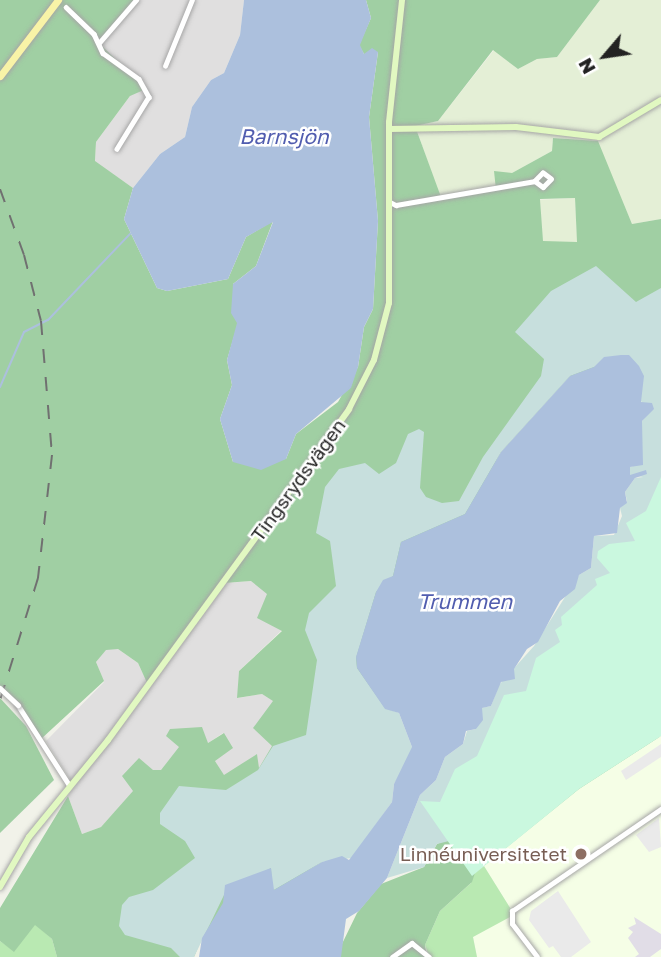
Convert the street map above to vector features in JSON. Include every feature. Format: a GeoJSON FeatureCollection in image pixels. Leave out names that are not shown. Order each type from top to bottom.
{"type":"FeatureCollection","features":[{"type":"Feature","properties":{"kind":"main road"},"geometry":{"type":"LineString","coordinates":[[0,76],[58,0]]}},
{"type":"Feature","properties":{"kind":"street"},"geometry":{"type":"LineString","coordinates":[[99,43],[135,0]]}},
{"type":"Feature","properties":{"kind":"street"},"geometry":{"type":"LineString","coordinates":[[165,66],[192,0]]}},
{"type":"Feature","properties":{"kind":"street","name":"Tingsrydsvägen"},"geometry":{"type":"LineString","coordinates":[[0,887],[29,837],[108,740],[349,409],[374,360],[389,303],[389,129],[402,0]]}},
{"type":"Feature","properties":{"kind":"street"},"geometry":{"type":"LineString","coordinates":[[66,6],[99,43],[103,53],[142,83],[149,100],[117,149]]}},
{"type":"Feature","properties":{"kind":"street"},"geometry":{"type":"LineString","coordinates":[[389,129],[516,127],[599,138],[661,100]]}},
{"type":"Feature","properties":{"kind":"street"},"geometry":{"type":"LineString","coordinates":[[390,202],[396,205],[535,181]]}},
{"type":"Feature","properties":{"kind":"street"},"geometry":{"type":"LineString","coordinates":[[0,688],[18,705],[70,786]]}},
{"type":"Feature","properties":{"kind":"street"},"geometry":{"type":"LineString","coordinates":[[537,957],[512,924],[512,911],[661,809]]}},
{"type":"Feature","properties":{"kind":"street"},"geometry":{"type":"LineString","coordinates":[[392,957],[412,943],[429,957]]}},
{"type":"Feature","properties":{"kind":"shaded area"},"geometry":{"type":"Polygon","coordinates":[[[136,0],[244,0],[240,35],[224,73],[211,80],[192,107],[185,137],[160,154],[133,188],[95,162],[96,142],[130,96],[99,43],[136,0]]]}},
{"type":"Feature","properties":{"kind":"shaded area"},"geometry":{"type":"Polygon","coordinates":[[[600,0],[661,0],[661,219],[632,224],[597,141],[553,138],[552,151],[512,173],[496,190],[440,197],[415,125],[438,121],[494,50],[518,69],[537,59],[557,57],[600,0]]]}},
{"type":"Feature","properties":{"kind":"shaded area"},"geometry":{"type":"Polygon","coordinates":[[[575,198],[577,242],[542,244],[540,200],[575,198]]]}},
{"type":"Feature","properties":{"kind":"shaded area"},"geometry":{"type":"Polygon","coordinates":[[[596,266],[636,302],[661,288],[661,609],[453,840],[437,844],[424,867],[387,878],[420,795],[436,780],[445,757],[463,744],[467,731],[476,729],[481,708],[491,706],[499,685],[534,646],[579,575],[591,568],[594,536],[614,535],[622,516],[620,508],[627,501],[625,492],[635,478],[643,477],[630,475],[630,467],[637,465],[642,421],[648,414],[618,358],[570,376],[501,452],[465,514],[401,542],[393,576],[376,592],[356,658],[357,668],[385,708],[399,713],[412,747],[411,756],[394,784],[392,802],[352,858],[322,862],[272,891],[271,868],[225,893],[194,957],[180,957],[171,948],[125,935],[119,926],[122,905],[129,897],[153,890],[195,858],[185,841],[160,824],[160,813],[179,786],[226,790],[258,770],[273,746],[306,735],[317,660],[305,630],[309,613],[336,586],[330,541],[316,533],[325,487],[339,469],[365,463],[379,474],[396,463],[408,434],[419,429],[424,432],[420,488],[426,497],[442,503],[459,501],[483,457],[541,376],[544,359],[515,332],[551,291],[596,266]]]}},
{"type":"Feature","properties":{"kind":"shaded area"},"geometry":{"type":"Polygon","coordinates":[[[661,477],[661,736],[579,789],[472,876],[420,801],[440,802],[455,769],[477,756],[504,695],[526,691],[536,658],[560,642],[555,630],[562,625],[561,617],[597,585],[595,579],[610,573],[597,558],[598,551],[609,544],[635,541],[626,523],[646,511],[661,477]]]}},
{"type":"Feature","properties":{"kind":"shaded area"},"geometry":{"type":"Polygon","coordinates":[[[252,581],[268,594],[282,630],[239,671],[238,698],[262,694],[274,701],[273,746],[258,770],[257,755],[224,776],[215,761],[223,733],[208,743],[180,747],[161,770],[153,771],[139,759],[134,791],[101,827],[82,834],[68,796],[74,786],[46,741],[104,682],[96,662],[106,649],[118,649],[138,663],[148,684],[224,583],[252,581]]]}},
{"type":"Feature","properties":{"kind":"shaded area","name":"Linnéuniversitetet"},"geometry":{"type":"Polygon","coordinates":[[[661,736],[661,957],[477,957],[473,937],[512,911],[484,866],[578,789],[661,736]]]}},
{"type":"Feature","properties":{"kind":"shaded area"},"geometry":{"type":"Polygon","coordinates":[[[661,744],[661,757],[626,780],[621,771],[661,744]]]}},
{"type":"Feature","properties":{"kind":"shaded area"},"geometry":{"type":"Polygon","coordinates":[[[659,818],[661,847],[649,852],[636,835],[659,818]]]}},
{"type":"Feature","properties":{"kind":"shaded area"},"geometry":{"type":"Polygon","coordinates":[[[558,891],[591,942],[571,957],[561,957],[553,946],[549,948],[529,920],[531,911],[558,891]]]}},
{"type":"Feature","properties":{"kind":"shaded area"},"geometry":{"type":"Polygon","coordinates":[[[634,917],[661,934],[661,949],[650,957],[635,957],[639,954],[628,938],[633,932],[628,928],[636,924],[634,917]]]}},
{"type":"Feature","properties":{"kind":"green space"},"geometry":{"type":"Polygon","coordinates":[[[0,0],[136,0],[99,43],[146,89],[130,96],[96,142],[95,161],[133,188],[124,219],[157,288],[167,291],[228,279],[246,237],[273,221],[256,266],[233,284],[238,323],[227,360],[232,385],[220,419],[233,462],[286,459],[296,434],[338,402],[358,367],[364,327],[373,309],[378,221],[369,117],[378,52],[364,54],[359,45],[371,18],[366,0],[600,0],[557,57],[537,59],[518,69],[493,50],[438,121],[415,126],[441,197],[496,190],[494,171],[512,173],[552,151],[553,138],[598,141],[632,224],[661,219],[661,399],[570,376],[501,452],[475,502],[322,862],[202,938],[194,957],[57,957],[52,939],[35,925],[14,952],[0,941],[0,908],[68,796],[82,834],[101,827],[133,791],[122,776],[139,758],[153,770],[161,770],[179,747],[166,736],[170,729],[202,727],[208,743],[224,733],[233,748],[215,761],[224,775],[257,754],[259,768],[272,746],[253,728],[273,701],[262,694],[237,698],[239,671],[282,631],[257,618],[267,594],[251,581],[224,583],[148,685],[138,663],[118,649],[106,650],[96,662],[104,681],[41,739],[18,705],[0,688],[0,0]],[[575,198],[540,199],[543,241],[577,242],[575,198]]]}},
{"type":"Feature","properties":{"kind":"green space"},"geometry":{"type":"Polygon","coordinates":[[[0,698],[26,726],[54,780],[0,833],[0,698]]]}},
{"type":"Feature","properties":{"kind":"green space"},"geometry":{"type":"Polygon","coordinates":[[[661,736],[579,789],[475,873],[472,882],[440,911],[425,945],[427,957],[341,957],[340,948],[357,913],[381,884],[424,867],[437,844],[661,736]]]}},
{"type":"Feature","properties":{"kind":"green space"},"geometry":{"type":"Polygon","coordinates":[[[484,866],[512,911],[510,917],[473,937],[477,957],[429,957],[425,945],[440,911],[471,883],[470,872],[484,866]]]}},
{"type":"Feature","properties":{"kind":"green space"},"geometry":{"type":"Polygon","coordinates":[[[35,924],[52,939],[57,957],[0,957],[0,941],[14,951],[35,924]]]}},
{"type":"Feature","properties":{"kind":"water","name":"Barnsjön"},"geometry":{"type":"Polygon","coordinates":[[[244,0],[366,0],[371,18],[360,45],[364,54],[372,48],[378,52],[369,117],[378,221],[373,309],[364,327],[358,367],[351,388],[296,434],[286,459],[261,470],[233,462],[220,419],[232,385],[227,360],[237,323],[231,313],[233,284],[256,266],[273,222],[246,237],[228,279],[167,291],[157,288],[124,219],[133,188],[160,154],[185,137],[192,107],[211,80],[224,73],[240,35],[244,0]]]}},
{"type":"Feature","properties":{"kind":"water","name":"Trummen"},"geometry":{"type":"Polygon","coordinates":[[[629,355],[639,366],[644,376],[641,402],[652,403],[654,409],[642,421],[643,465],[630,467],[630,475],[646,470],[647,474],[635,478],[625,492],[627,503],[620,508],[617,533],[594,536],[591,568],[579,575],[575,589],[560,601],[538,642],[527,649],[514,669],[515,679],[501,682],[491,706],[482,708],[483,720],[476,729],[466,731],[463,744],[445,757],[436,780],[420,795],[387,878],[359,911],[346,919],[341,957],[199,957],[202,938],[223,903],[225,885],[271,868],[274,890],[322,862],[342,856],[349,860],[392,802],[394,784],[412,747],[399,713],[385,709],[357,668],[356,657],[376,592],[383,580],[393,576],[401,542],[465,514],[501,452],[570,376],[594,367],[604,357],[629,355]]]}},
{"type":"Feature","properties":{"kind":"waterway"},"geometry":{"type":"LineString","coordinates":[[0,387],[24,332],[48,320],[130,234]]}},
{"type":"Feature","properties":{"kind":"railway"},"geometry":{"type":"LineString","coordinates":[[0,189],[24,255],[41,321],[52,455],[38,578],[0,700]]}},
{"type":"Feature","properties":{"kind":"place","name":"Linnéuniversitetet"},"geometry":{"type":"Point","coordinates":[581,854]}}]}
